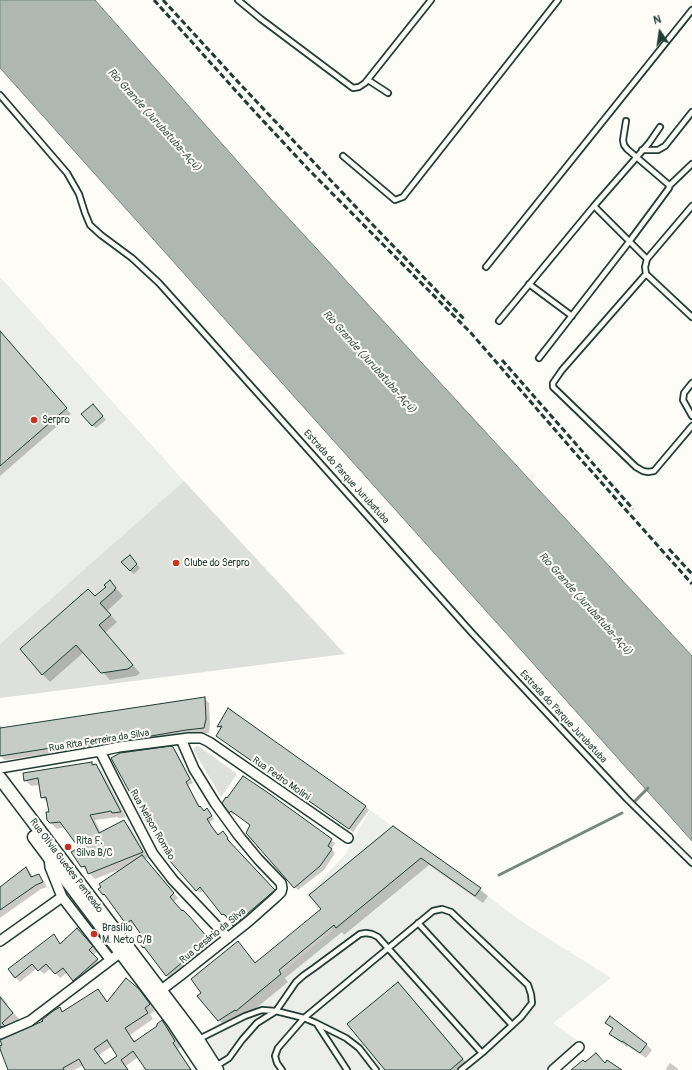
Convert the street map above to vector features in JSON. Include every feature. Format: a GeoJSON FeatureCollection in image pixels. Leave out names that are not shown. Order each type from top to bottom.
{"type":"FeatureCollection","features":[{"type":"Feature","properties":{"kind":"main road","name":"Rua Olívia Guedes Penteado"},"geometry":{"type":"LineString","coordinates":[[0,778],[157,993],[198,1040],[202,1056]]}},
{"type":"Feature","properties":{"kind":"main road","name":"Rua Olívia Guedes Penteado"},"geometry":{"type":"LineString","coordinates":[[0,792],[49,857],[124,949]]}},
{"type":"Feature","properties":{"kind":"main road","name":"Rua Olívia Guedes Penteado"},"geometry":{"type":"LineString","coordinates":[[157,993],[174,1022],[212,1069]]}},
{"type":"Feature","properties":{"kind":"street","name":"Rua Rita Ferreira da Silva"},"geometry":{"type":"LineString","coordinates":[[0,768],[119,747],[189,738],[201,738]]}},
{"type":"Feature","properties":{"kind":"street","name":"Rua Pedro Molini"},"geometry":{"type":"LineString","coordinates":[[201,738],[348,838]]}},
{"type":"Feature","properties":{"kind":"street","name":"Rua Cesário da Silva"},"geometry":{"type":"LineString","coordinates":[[157,993],[269,904],[281,892],[282,888],[280,883],[244,842],[215,803],[194,769],[181,739]]}},
{"type":"Feature","properties":{"kind":"street","name":"Rua Nelson Romão"},"geometry":{"type":"LineString","coordinates":[[100,751],[153,854],[174,880],[228,938]]}},
{"type":"Feature","properties":{"kind":"street"},"geometry":{"type":"LineString","coordinates":[[49,857],[50,867],[62,897],[110,959]]}},
{"type":"Feature","properties":{"kind":"street"},"geometry":{"type":"LineString","coordinates":[[0,941],[62,897]]}},
{"type":"Feature","properties":{"kind":"street"},"geometry":{"type":"LineString","coordinates":[[0,1034],[30,1021],[124,949]]}},
{"type":"Feature","properties":{"kind":"street"},"geometry":{"type":"LineString","coordinates":[[553,1070],[579,1047]]}},
{"type":"Feature","properties":{"kind":"lane"},"geometry":{"type":"LineString","coordinates":[[238,0],[353,88],[359,87],[368,80],[431,0]]}},
{"type":"Feature","properties":{"kind":"lane"},"geometry":{"type":"LineString","coordinates":[[343,156],[395,200],[403,197],[558,0]]}},
{"type":"Feature","properties":{"kind":"lane"},"geometry":{"type":"LineString","coordinates":[[486,267],[692,10]]}},
{"type":"Feature","properties":{"kind":"lane"},"geometry":{"type":"LineString","coordinates":[[368,80],[388,93]]}},
{"type":"Feature","properties":{"kind":"lane","name":"Estrada do Parque Jurubatuba"},"geometry":{"type":"LineString","coordinates":[[0,95],[67,174],[79,194],[90,225],[132,258],[159,283],[472,633],[628,799],[692,863]]}},
{"type":"Feature","properties":{"kind":"lane"},"geometry":{"type":"LineString","coordinates":[[642,150],[658,150],[665,146],[692,112]]}},
{"type":"Feature","properties":{"kind":"lane"},"geometry":{"type":"LineString","coordinates":[[626,121],[623,140],[624,145],[669,186]]}},
{"type":"Feature","properties":{"kind":"lane"},"geometry":{"type":"LineString","coordinates":[[499,321],[660,127]]}},
{"type":"Feature","properties":{"kind":"lane"},"geometry":{"type":"LineString","coordinates":[[539,358],[630,242],[669,186],[692,164]]}},
{"type":"Feature","properties":{"kind":"lane"},"geometry":{"type":"LineString","coordinates":[[594,206],[647,259]]}},
{"type":"Feature","properties":{"kind":"lane"},"geometry":{"type":"LineString","coordinates":[[692,206],[647,259],[646,274],[562,370],[553,383],[553,387],[636,467],[643,471],[654,471],[692,426]]}},
{"type":"Feature","properties":{"kind":"lane"},"geometry":{"type":"LineString","coordinates":[[646,274],[692,317]]}},
{"type":"Feature","properties":{"kind":"lane"},"geometry":{"type":"LineString","coordinates":[[529,284],[572,316]]}},
{"type":"Feature","properties":{"kind":"lane"},"geometry":{"type":"LineString","coordinates":[[692,384],[684,393],[683,400],[692,416]]}},
{"type":"Feature","properties":{"kind":"lane"},"geometry":{"type":"LineString","coordinates":[[282,1070],[276,1063],[274,1056],[278,1048],[304,1018],[433,911],[442,910],[451,912],[528,986],[531,994],[532,1003],[521,1016],[482,1053],[461,1070]]}},
{"type":"Feature","properties":{"kind":"lane"},"geometry":{"type":"LineString","coordinates":[[418,923],[512,1024]]}},
{"type":"Feature","properties":{"kind":"lane"},"geometry":{"type":"LineString","coordinates":[[212,1069],[229,1058],[257,1023],[276,1011],[296,982],[360,934],[366,933],[378,936],[482,1053]]}},
{"type":"Feature","properties":{"kind":"lane"},"geometry":{"type":"LineString","coordinates":[[198,1040],[245,1016],[262,1010],[276,1011],[304,1018],[346,1038],[359,1048],[376,1070]]}},
{"type":"Feature","properties":{"kind":"lane"},"geometry":{"type":"LineString","coordinates":[[316,1023],[347,1070]]}},
{"type":"Feature","properties":{"kind":"shaded area","name":"Serpro"},"geometry":{"type":"Polygon","coordinates":[[[0,277],[184,481],[0,644],[0,277]]]}},
{"type":"Feature","properties":{"kind":"shaded area","name":"Clube do Serpro"},"geometry":{"type":"Polygon","coordinates":[[[184,481],[345,654],[0,698],[0,644],[184,481]]]}},
{"type":"Feature","properties":{"kind":"shaded area"},"geometry":{"type":"Polygon","coordinates":[[[197,746],[237,774],[221,797],[194,751],[194,748],[197,746]]]}},
{"type":"Feature","properties":{"kind":"shaded area"},"geometry":{"type":"Polygon","coordinates":[[[370,810],[524,923],[611,978],[553,1023],[580,1042],[546,1070],[225,1070],[203,1035],[333,930],[306,895],[345,855],[370,810]]]}},
{"type":"Feature","properties":{"kind":"water","name":"Rio Grande (Jurubatuba-Açú)"},"geometry":{"type":"Polygon","coordinates":[[[0,0],[95,0],[269,197],[692,656],[692,841],[0,68],[0,0]]]}},
{"type":"Feature","properties":{"kind":"building","name":"Serpro"},"geometry":{"type":"Polygon","coordinates":[[[0,331],[67,408],[0,466],[0,331]]]}},
{"type":"Feature","properties":{"kind":"building"},"geometry":{"type":"Polygon","coordinates":[[[93,404],[103,416],[92,426],[81,414],[93,404]]]}},
{"type":"Feature","properties":{"kind":"building"},"geometry":{"type":"Polygon","coordinates":[[[130,555],[137,564],[130,571],[121,562],[130,555]]]}},
{"type":"Feature","properties":{"kind":"building"},"geometry":{"type":"Polygon","coordinates":[[[110,580],[116,588],[100,603],[111,615],[99,625],[133,665],[128,669],[101,673],[76,645],[42,675],[20,649],[88,589],[95,596],[106,587],[104,585],[110,580]]]}},
{"type":"Feature","properties":{"kind":"building"},"geometry":{"type":"Polygon","coordinates":[[[205,697],[206,719],[204,728],[122,741],[64,748],[64,746],[0,756],[0,728],[205,697]]]}},
{"type":"Feature","properties":{"kind":"building"},"geometry":{"type":"Polygon","coordinates":[[[228,708],[366,806],[349,829],[216,736],[222,726],[217,727],[228,708]]]}},
{"type":"Feature","properties":{"kind":"building"},"geometry":{"type":"Polygon","coordinates":[[[171,746],[173,747],[190,779],[186,782],[199,807],[200,806],[204,811],[207,808],[212,816],[207,819],[212,827],[218,835],[223,831],[228,838],[227,839],[275,890],[233,926],[225,915],[222,915],[200,887],[196,891],[169,860],[173,857],[153,830],[151,831],[140,812],[149,807],[139,809],[111,758],[120,753],[171,746]]]}},
{"type":"Feature","properties":{"kind":"building"},"geometry":{"type":"Polygon","coordinates":[[[92,762],[92,765],[96,764],[121,812],[112,813],[111,811],[90,815],[99,833],[124,820],[143,852],[88,874],[85,866],[81,867],[71,852],[79,848],[60,822],[50,823],[47,820],[46,812],[49,812],[46,797],[41,798],[38,778],[24,781],[23,773],[92,762]]]}},
{"type":"Feature","properties":{"kind":"building"},"geometry":{"type":"Polygon","coordinates":[[[243,776],[332,839],[328,846],[332,849],[320,866],[294,888],[246,833],[250,825],[231,811],[229,813],[222,803],[243,776]]]}},
{"type":"Feature","properties":{"kind":"building"},"geometry":{"type":"Polygon","coordinates":[[[393,826],[481,888],[475,896],[421,858],[336,928],[334,925],[279,970],[281,974],[236,1011],[235,1010],[218,1021],[197,996],[201,993],[191,979],[238,941],[255,963],[321,909],[309,895],[393,826]]]}},
{"type":"Feature","properties":{"kind":"building"},"geometry":{"type":"Polygon","coordinates":[[[142,855],[174,893],[170,897],[208,938],[194,949],[196,951],[166,976],[135,937],[140,933],[131,920],[126,924],[104,894],[103,895],[98,889],[101,887],[99,884],[142,855]]]}},
{"type":"Feature","properties":{"kind":"building"},"geometry":{"type":"Polygon","coordinates":[[[26,867],[31,877],[39,874],[43,882],[36,885],[0,910],[0,887],[26,867]]]}},
{"type":"Feature","properties":{"kind":"building"},"geometry":{"type":"Polygon","coordinates":[[[77,928],[93,946],[89,950],[98,959],[73,981],[63,968],[55,974],[46,964],[38,971],[32,964],[15,978],[8,969],[54,934],[60,944],[77,928]]]}},
{"type":"Feature","properties":{"kind":"building"},"geometry":{"type":"Polygon","coordinates":[[[126,978],[139,989],[150,1004],[145,1008],[148,1013],[125,1028],[134,1042],[157,1026],[157,1024],[162,1020],[175,1041],[173,1043],[191,1070],[146,1070],[133,1051],[121,1060],[128,1070],[85,1070],[79,1059],[63,1068],[64,1070],[8,1070],[0,1049],[0,1046],[2,1045],[0,1040],[43,1021],[42,1020],[60,1007],[62,1012],[98,989],[107,1002],[126,978]],[[107,1040],[94,1049],[105,1064],[117,1056],[107,1040]]]}},
{"type":"Feature","properties":{"kind":"building"},"geometry":{"type":"Polygon","coordinates":[[[398,982],[463,1059],[450,1070],[385,1070],[347,1024],[398,982]]]}},
{"type":"Feature","properties":{"kind":"building"},"geometry":{"type":"Polygon","coordinates":[[[0,997],[13,1013],[2,1023],[5,1026],[0,1027],[0,997]]]}},
{"type":"Feature","properties":{"kind":"building"},"geometry":{"type":"Polygon","coordinates":[[[610,1016],[647,1044],[640,1053],[609,1034],[613,1028],[605,1023],[610,1016]]]}},
{"type":"Feature","properties":{"kind":"building"},"geometry":{"type":"Polygon","coordinates":[[[596,1053],[605,1063],[607,1060],[622,1070],[571,1070],[583,1060],[585,1062],[596,1053]]]}},
{"type":"Feature","properties":{"kind":"waterway"},"geometry":{"type":"LineString","coordinates":[[634,802],[648,788]]}},
{"type":"Feature","properties":{"kind":"waterway"},"geometry":{"type":"LineString","coordinates":[[499,875],[622,813]]}},
{"type":"Feature","properties":{"kind":"railway"},"geometry":{"type":"LineString","coordinates":[[154,0],[309,170],[471,333],[692,584]]}},
{"type":"Feature","properties":{"kind":"railway"},"geometry":{"type":"LineString","coordinates":[[163,0],[371,223],[464,319]]}},
{"type":"Feature","properties":{"kind":"railway"},"geometry":{"type":"LineString","coordinates":[[502,360],[633,509]]}},
{"type":"Feature","properties":{"kind":"railway"},"geometry":{"type":"LineString","coordinates":[[669,549],[692,574]]}},
{"type":"Feature","properties":{"kind":"place","name":"Serpro"},"geometry":{"type":"Point","coordinates":[34,420]}},
{"type":"Feature","properties":{"kind":"place","name":"Clube do Serpro"},"geometry":{"type":"Point","coordinates":[176,563]}},
{"type":"Feature","properties":{"kind":"place","name":"Rita F. Silva B/C"},"geometry":{"type":"Point","coordinates":[68,847]}},
{"type":"Feature","properties":{"kind":"place","name":"Brasílio M. Neto C/B"},"geometry":{"type":"Point","coordinates":[94,934]}}]}
